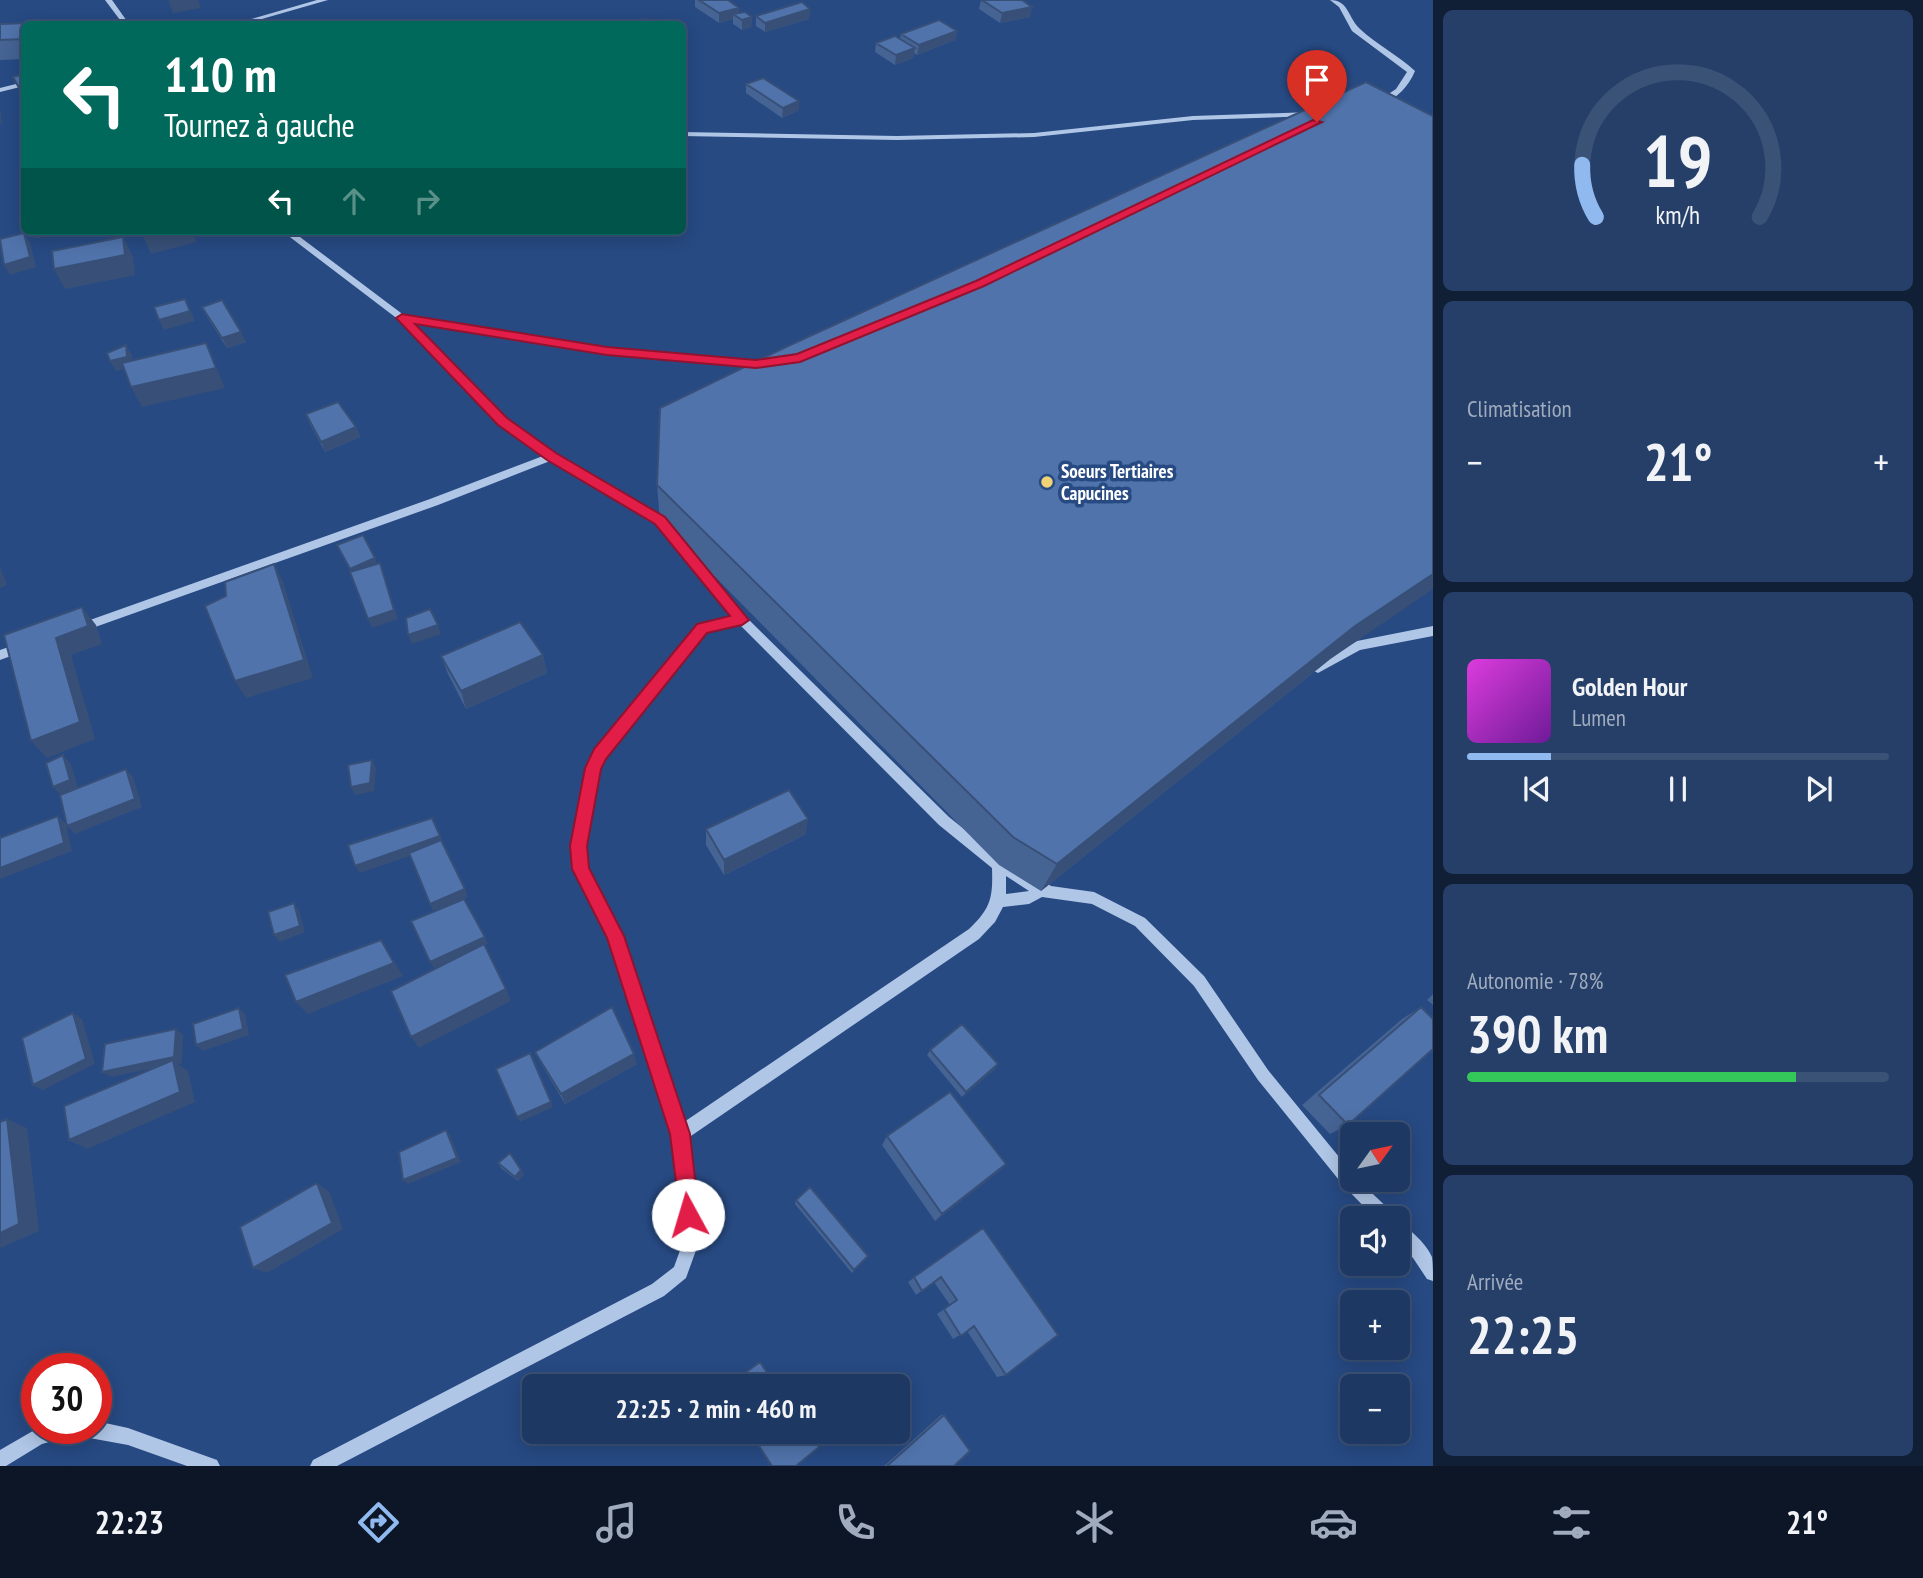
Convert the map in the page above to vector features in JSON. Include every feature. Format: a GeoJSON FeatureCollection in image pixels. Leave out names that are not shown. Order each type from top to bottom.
{"type":"FeatureCollection","features":[{"type":"Feature","properties":{"kind":"street"},"geometry":{"type":"LineString","coordinates":[[108,0],[124,21]]}},
{"type":"Feature","properties":{"kind":"street"},"geometry":{"type":"LineString","coordinates":[[253,21],[289,14],[325,0]]}},
{"type":"Feature","properties":{"kind":"street"},"geometry":{"type":"LineString","coordinates":[[1334,0],[1342,6],[1355,29],[1411,71],[1407,83],[1394,95],[1368,108]]}},
{"type":"Feature","properties":{"kind":"street"},"geometry":{"type":"LineString","coordinates":[[0,90],[21,85]]}},
{"type":"Feature","properties":{"kind":"street"},"geometry":{"type":"LineString","coordinates":[[686,134],[897,138],[1034,135],[1194,118],[1318,114]]}},
{"type":"Feature","properties":{"kind":"street"},"geometry":{"type":"LineString","coordinates":[[291,235],[402,318],[502,422],[551,457],[660,521],[742,620],[944,821],[999,865],[1046,887],[1094,898],[1140,922],[1199,981],[1263,1075],[1348,1180],[1374,1206]]}},
{"type":"Feature","properties":{"kind":"street"},"geometry":{"type":"LineString","coordinates":[[402,318],[607,351],[756,364],[778,361]]}},
{"type":"Feature","properties":{"kind":"street"},"geometry":{"type":"LineString","coordinates":[[71,631],[434,502],[551,457]]}},
{"type":"Feature","properties":{"kind":"street"},"geometry":{"type":"LineString","coordinates":[[319,1466],[658,1290],[680,1272],[691,1242],[680,1134],[615,936],[581,869],[578,846],[593,768],[600,754],[702,628],[742,620]]}},
{"type":"Feature","properties":{"kind":"street"},"geometry":{"type":"LineString","coordinates":[[1310,673],[1357,646],[1433,631]]}},
{"type":"Feature","properties":{"kind":"street"},"geometry":{"type":"LineString","coordinates":[[0,655],[36,643]]}},
{"type":"Feature","properties":{"kind":"street"},"geometry":{"type":"LineString","coordinates":[[680,1134],[974,934],[993,916],[1000,901],[999,865]]}},
{"type":"Feature","properties":{"kind":"street"},"geometry":{"type":"LineString","coordinates":[[1000,901],[1017,902],[1046,887]]}},
{"type":"Feature","properties":{"kind":"street"},"geometry":{"type":"LineString","coordinates":[[1410,1243],[1433,1273]]}},
{"type":"Feature","properties":{"kind":"street"},"geometry":{"type":"LineString","coordinates":[[0,1460],[43,1435],[80,1428],[121,1434],[211,1466]]}},
{"type":"Feature","properties":{"kind":"building"},"geometry":{"type":"Polygon","coordinates":[[[699,0],[728,0],[739,8],[719,13],[699,0]]]}},
{"type":"Feature","properties":{"kind":"building"},"geometry":{"type":"Polygon","coordinates":[[[982,0],[1022,0],[1032,7],[1002,13],[982,0]]]}},
{"type":"Feature","properties":{"kind":"building"},"geometry":{"type":"Polygon","coordinates":[[[802,2],[810,9],[765,23],[756,16],[802,2]]]}},
{"type":"Feature","properties":{"kind":"building"},"geometry":{"type":"Polygon","coordinates":[[[745,12],[752,17],[742,20],[733,14],[745,12]]]}},
{"type":"Feature","properties":{"kind":"building"},"geometry":{"type":"Polygon","coordinates":[[[939,20],[957,31],[919,45],[901,34],[939,20]]]}},
{"type":"Feature","properties":{"kind":"building"},"geometry":{"type":"Polygon","coordinates":[[[21,23],[21,39],[0,40],[0,24],[21,23]]]}},
{"type":"Feature","properties":{"kind":"building"},"geometry":{"type":"Polygon","coordinates":[[[895,36],[915,48],[896,55],[876,43],[895,36]]]}},
{"type":"Feature","properties":{"kind":"building"},"geometry":{"type":"Polygon","coordinates":[[[21,75],[21,92],[13,77],[21,75]]]}},
{"type":"Feature","properties":{"kind":"building"},"geometry":{"type":"Polygon","coordinates":[[[763,78],[799,101],[783,108],[746,84],[763,78]]]}},
{"type":"Feature","properties":{"kind":"building","name":"Soeurs Tertiaires Capucines"},"geometry":{"type":"Polygon","coordinates":[[[1366,82],[1433,116],[1433,574],[1355,626],[1057,864],[1013,837],[657,485],[660,408],[788,346],[1366,82]]]}},
{"type":"Feature","properties":{"kind":"building"},"geometry":{"type":"Polygon","coordinates":[[[24,235],[30,257],[4,265],[0,239],[24,235]]]}},
{"type":"Feature","properties":{"kind":"building"},"geometry":{"type":"Polygon","coordinates":[[[123,237],[125,255],[54,269],[52,251],[123,237]]]}},
{"type":"Feature","properties":{"kind":"building"},"geometry":{"type":"Polygon","coordinates":[[[185,299],[190,311],[159,320],[154,307],[185,299]]]}},
{"type":"Feature","properties":{"kind":"building"},"geometry":{"type":"Polygon","coordinates":[[[222,300],[241,332],[222,338],[202,307],[222,300]]]}},
{"type":"Feature","properties":{"kind":"building"},"geometry":{"type":"Polygon","coordinates":[[[206,343],[216,368],[131,387],[122,363],[206,343]]]}},
{"type":"Feature","properties":{"kind":"building"},"geometry":{"type":"Polygon","coordinates":[[[126,345],[127,357],[110,361],[107,353],[126,345]]]}},
{"type":"Feature","properties":{"kind":"building"},"geometry":{"type":"Polygon","coordinates":[[[338,402],[356,427],[321,442],[306,414],[338,402]]]}},
{"type":"Feature","properties":{"kind":"building"},"geometry":{"type":"Polygon","coordinates":[[[363,535],[375,558],[350,569],[337,545],[363,535]]]}},
{"type":"Feature","properties":{"kind":"building"},"geometry":{"type":"Polygon","coordinates":[[[380,563],[394,610],[368,619],[350,572],[380,563]]]}},
{"type":"Feature","properties":{"kind":"building"},"geometry":{"type":"Polygon","coordinates":[[[274,564],[304,660],[235,681],[205,606],[226,596],[225,582],[274,564]]]}},
{"type":"Feature","properties":{"kind":"building"},"geometry":{"type":"Polygon","coordinates":[[[82,607],[88,626],[56,638],[80,722],[31,741],[4,635],[82,607]]]}},
{"type":"Feature","properties":{"kind":"building"},"geometry":{"type":"Polygon","coordinates":[[[430,609],[438,625],[408,635],[406,618],[430,609]]]}},
{"type":"Feature","properties":{"kind":"building"},"geometry":{"type":"Polygon","coordinates":[[[520,622],[543,655],[461,691],[441,656],[520,622]]]}},
{"type":"Feature","properties":{"kind":"building"},"geometry":{"type":"Polygon","coordinates":[[[63,755],[70,780],[53,787],[46,763],[63,755]]]}},
{"type":"Feature","properties":{"kind":"building"},"geometry":{"type":"Polygon","coordinates":[[[372,760],[370,783],[351,787],[348,765],[372,760]]]}},
{"type":"Feature","properties":{"kind":"building"},"geometry":{"type":"Polygon","coordinates":[[[126,769],[135,799],[67,826],[60,795],[126,769]]]}},
{"type":"Feature","properties":{"kind":"building"},"geometry":{"type":"Polygon","coordinates":[[[789,790],[808,819],[724,860],[706,829],[789,790]]]}},
{"type":"Feature","properties":{"kind":"building"},"geometry":{"type":"Polygon","coordinates":[[[58,816],[64,843],[0,868],[0,838],[58,816]]]}},
{"type":"Feature","properties":{"kind":"building"},"geometry":{"type":"Polygon","coordinates":[[[432,818],[440,836],[355,866],[348,845],[432,818]]]}},
{"type":"Feature","properties":{"kind":"building"},"geometry":{"type":"Polygon","coordinates":[[[441,840],[465,889],[430,904],[409,853],[441,840]]]}},
{"type":"Feature","properties":{"kind":"building"},"geometry":{"type":"Polygon","coordinates":[[[464,899],[485,937],[430,962],[411,921],[464,899]]]}},
{"type":"Feature","properties":{"kind":"building"},"geometry":{"type":"Polygon","coordinates":[[[294,903],[300,926],[274,935],[268,912],[294,903]]]}},
{"type":"Feature","properties":{"kind":"building"},"geometry":{"type":"Polygon","coordinates":[[[381,940],[394,963],[296,1002],[285,975],[381,940]]]}},
{"type":"Feature","properties":{"kind":"building"},"geometry":{"type":"Polygon","coordinates":[[[484,944],[506,989],[411,1037],[391,991],[484,944]]]}},
{"type":"Feature","properties":{"kind":"building"},"geometry":{"type":"Polygon","coordinates":[[[612,1007],[634,1054],[561,1094],[535,1052],[612,1007]]]}},
{"type":"Feature","properties":{"kind":"building"},"geometry":{"type":"Polygon","coordinates":[[[1421,1007],[1433,1019],[1433,1049],[1351,1122],[1345,1122],[1319,1095],[1421,1007]]]}},
{"type":"Feature","properties":{"kind":"building"},"geometry":{"type":"Polygon","coordinates":[[[239,1008],[243,1029],[196,1045],[193,1024],[239,1008]]]}},
{"type":"Feature","properties":{"kind":"building"},"geometry":{"type":"Polygon","coordinates":[[[73,1013],[86,1059],[33,1085],[22,1038],[73,1013]]]}},
{"type":"Feature","properties":{"kind":"building"},"geometry":{"type":"Polygon","coordinates":[[[962,1024],[998,1064],[966,1092],[930,1050],[962,1024]]]}},
{"type":"Feature","properties":{"kind":"building"},"geometry":{"type":"Polygon","coordinates":[[[176,1029],[174,1057],[102,1072],[105,1044],[176,1029]]]}},
{"type":"Feature","properties":{"kind":"building"},"geometry":{"type":"Polygon","coordinates":[[[530,1053],[551,1102],[517,1117],[496,1069],[530,1053]]]}},
{"type":"Feature","properties":{"kind":"building"},"geometry":{"type":"Polygon","coordinates":[[[173,1060],[180,1092],[69,1140],[64,1106],[173,1060]]]}},
{"type":"Feature","properties":{"kind":"building"},"geometry":{"type":"Polygon","coordinates":[[[950,1092],[1006,1164],[942,1214],[887,1136],[950,1092]]]}},
{"type":"Feature","properties":{"kind":"building"},"geometry":{"type":"Polygon","coordinates":[[[7,1119],[19,1224],[0,1233],[0,1122],[7,1119]]]}},
{"type":"Feature","properties":{"kind":"building"},"geometry":{"type":"Polygon","coordinates":[[[446,1130],[457,1158],[403,1180],[399,1152],[446,1130]]]}},
{"type":"Feature","properties":{"kind":"building"},"geometry":{"type":"Polygon","coordinates":[[[510,1153],[521,1170],[515,1177],[498,1163],[510,1153]]]}},
{"type":"Feature","properties":{"kind":"building"},"geometry":{"type":"Polygon","coordinates":[[[317,1183],[332,1223],[253,1268],[240,1227],[317,1183]]]}},
{"type":"Feature","properties":{"kind":"building"},"geometry":{"type":"Polygon","coordinates":[[[810,1187],[868,1256],[854,1270],[796,1200],[810,1187]]]}},
{"type":"Feature","properties":{"kind":"building"},"geometry":{"type":"Polygon","coordinates":[[[983,1228],[1058,1335],[1006,1375],[974,1326],[961,1336],[944,1309],[957,1300],[941,1277],[922,1291],[914,1277],[983,1228]]]}},
{"type":"Feature","properties":{"kind":"building"},"geometry":{"type":"Polygon","coordinates":[[[760,1362],[768,1374],[744,1374],[760,1362]]]}},
{"type":"Feature","properties":{"kind":"building"},"geometry":{"type":"Polygon","coordinates":[[[944,1415],[970,1451],[954,1466],[887,1466],[944,1415]]]}},
{"type":"Feature","properties":{"kind":"building"},"geometry":{"type":"Polygon","coordinates":[[[758,1444],[817,1444],[819,1447],[796,1466],[772,1466],[758,1444]]]}},
{"type":"Feature","properties":{"kind":"place","name":"Soeurs Tertiaires Capucines"},"geometry":{"type":"Point","coordinates":[1047,482]}},
{"type":"Feature","properties":{"kind":"route"},"geometry":{"type":"LineString","coordinates":[[688,1215],[680,1134],[615,936],[581,869],[578,846],[593,768],[600,754],[702,628],[742,620],[660,521],[551,457],[502,422],[402,318],[607,351],[756,364],[800,358],[980,284],[1317,122]]}}]}
